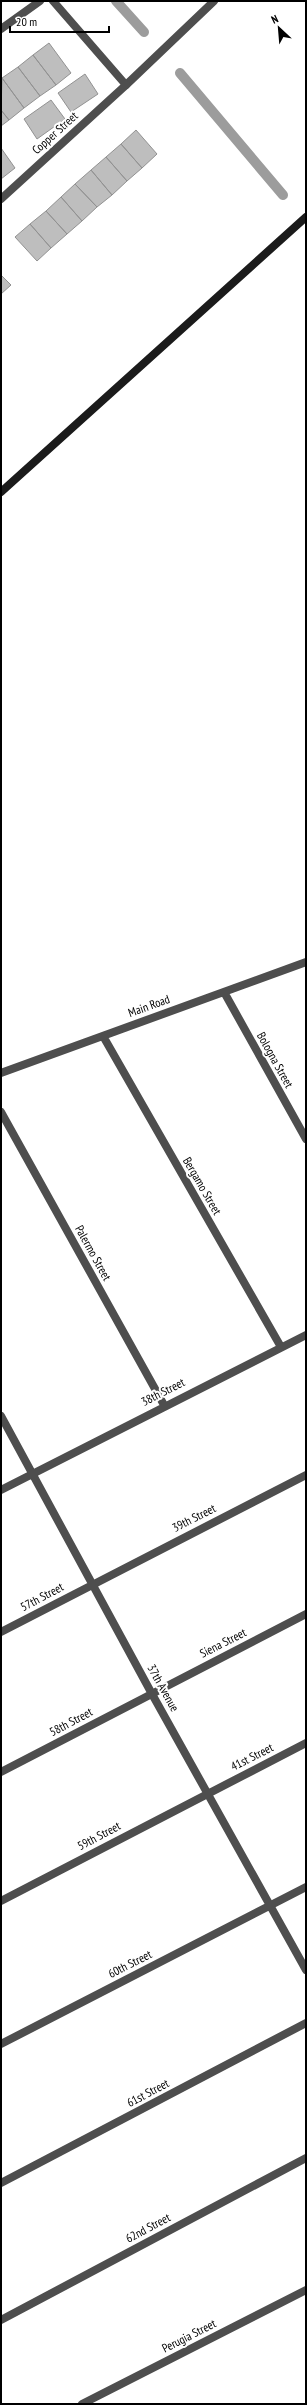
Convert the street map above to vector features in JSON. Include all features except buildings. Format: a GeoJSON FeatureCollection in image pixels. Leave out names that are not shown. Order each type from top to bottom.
{"type":"FeatureCollection","features":[{"type":"Feature","properties":{"kind":"street"},"geometry":{"type":"LineString","coordinates":[[1,29],[40,1]]}},
{"type":"Feature","properties":{"kind":"street"},"geometry":{"type":"LineString","coordinates":[[52,1],[126,85]]}},
{"type":"Feature","properties":{"kind":"street","name":"Copper Street"},"geometry":{"type":"LineString","coordinates":[[1,199],[126,85],[214,1]]}},
{"type":"Feature","properties":{"kind":"street"},"geometry":{"type":"LineString","coordinates":[[1,492],[306,217]]}},
{"type":"Feature","properties":{"kind":"street","name":"Main Road"},"geometry":{"type":"LineString","coordinates":[[1,1073],[306,962]]}},
{"type":"Feature","properties":{"kind":"street","name":"Bologna Street"},"geometry":{"type":"LineString","coordinates":[[224,992],[306,1139]]}},
{"type":"Feature","properties":{"kind":"street","name":"Bergamo Street"},"geometry":{"type":"LineString","coordinates":[[103,1036],[281,1347]]}},
{"type":"Feature","properties":{"kind":"street","name":"Palermo Street"},"geometry":{"type":"LineString","coordinates":[[1,1112],[164,1405]]}},
{"type":"Feature","properties":{"kind":"street","name":"38th Street"},"geometry":{"type":"LineString","coordinates":[[1,1490],[164,1405],[306,1335]]}},
{"type":"Feature","properties":{"kind":"street","name":"37th Avenue"},"geometry":{"type":"LineString","coordinates":[[1,1416],[94,1583],[152,1694],[306,1970]]}},
{"type":"Feature","properties":{"kind":"street","name":"39th Street"},"geometry":{"type":"LineString","coordinates":[[94,1583],[306,1475]]}},
{"type":"Feature","properties":{"kind":"street","name":"57th Street"},"geometry":{"type":"LineString","coordinates":[[1,1632],[94,1583]]}},
{"type":"Feature","properties":{"kind":"street","name":"Siena Street"},"geometry":{"type":"LineString","coordinates":[[152,1694],[306,1614]]}},
{"type":"Feature","properties":{"kind":"street","name":"58th Street"},"geometry":{"type":"LineString","coordinates":[[1,1772],[152,1694]]}},
{"type":"Feature","properties":{"kind":"street","name":"41st Street"},"geometry":{"type":"LineString","coordinates":[[208,1792],[306,1743]]}},
{"type":"Feature","properties":{"kind":"street","name":"59th Street"},"geometry":{"type":"LineString","coordinates":[[1,1901],[208,1792]]}},
{"type":"Feature","properties":{"kind":"street","name":"60th Street"},"geometry":{"type":"LineString","coordinates":[[1,2044],[306,1886]]}},
{"type":"Feature","properties":{"kind":"street","name":"61st Street"},"geometry":{"type":"LineString","coordinates":[[1,2183],[306,2023]]}},
{"type":"Feature","properties":{"kind":"street","name":"62nd Street"},"geometry":{"type":"LineString","coordinates":[[1,2320],[306,2158]]}},
{"type":"Feature","properties":{"kind":"street","name":"Perugia Street"},"geometry":{"type":"LineString","coordinates":[[82,2404],[306,2290]]}},
{"type":"Feature","properties":{"kind":"waterway"},"geometry":{"type":"LineString","coordinates":[[116,1],[144,32]]}},
{"type":"Feature","properties":{"kind":"waterway"},"geometry":{"type":"LineString","coordinates":[[180,73],[283,195]]}}]}
